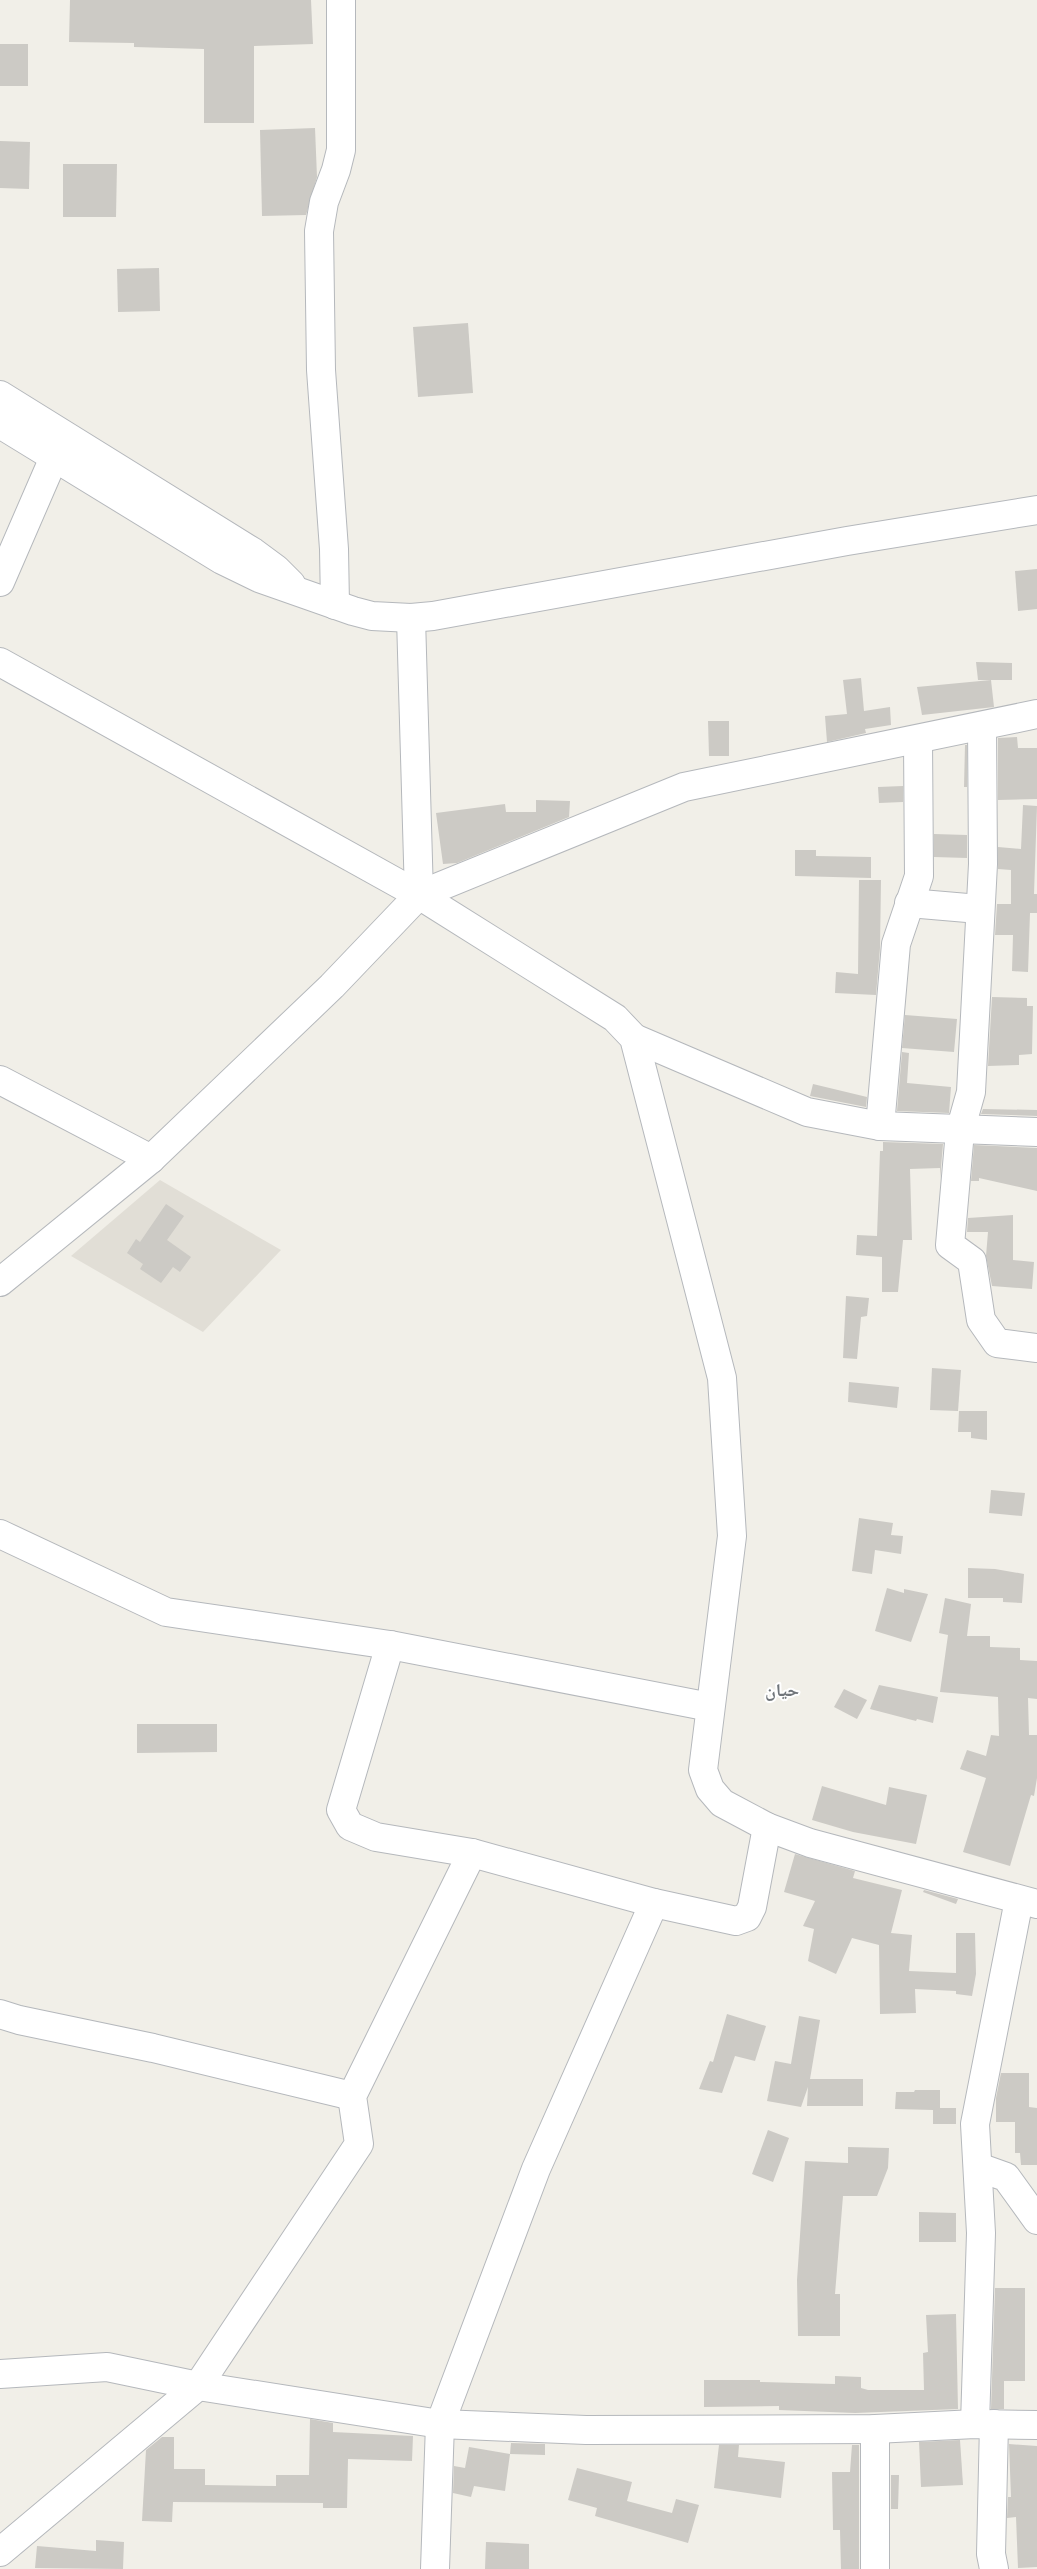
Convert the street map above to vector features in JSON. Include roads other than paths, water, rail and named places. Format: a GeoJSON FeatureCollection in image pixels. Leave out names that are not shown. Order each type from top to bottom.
{"type":"FeatureCollection","features":[{"type":"Feature","properties":{"kind":"street"},"geometry":{"type":"LineString","coordinates":[[335,604],[334,549],[321,370],[319,231],[322,208],[341,150],[341,0]]}},
{"type":"Feature","properties":{"kind":"street"},"geometry":{"type":"LineString","coordinates":[[0,395],[60,445]]}},
{"type":"Feature","properties":{"kind":"street"},"geometry":{"type":"LineString","coordinates":[[0,424],[60,445],[265,560],[297,591],[372,616],[411,618],[1037,510]]}},
{"type":"Feature","properties":{"kind":"street"},"geometry":{"type":"LineString","coordinates":[[0,582],[60,445]]}},
{"type":"Feature","properties":{"kind":"street"},"geometry":{"type":"LineString","coordinates":[[411,618],[419,894]]}},
{"type":"Feature","properties":{"kind":"street"},"geometry":{"type":"LineString","coordinates":[[0,662],[419,894],[615,1018],[634,1038],[807,1112],[880,1126],[1037,1132]]}},
{"type":"Feature","properties":{"kind":"street"},"geometry":{"type":"LineString","coordinates":[[0,1282],[151,1159],[332,986],[419,894],[684,787],[918,741],[1037,714]]}},
{"type":"Feature","properties":{"kind":"street"},"geometry":{"type":"LineString","coordinates":[[982,726],[983,864],[979,909],[971,1092],[960,1130],[950,1245],[972,1261],[981,1320],[997,1343],[1037,1348]]}},
{"type":"Feature","properties":{"kind":"street"},"geometry":{"type":"LineString","coordinates":[[880,1126],[896,944],[919,876],[918,741]]}},
{"type":"Feature","properties":{"kind":"street"},"geometry":{"type":"LineString","coordinates":[[909,903],[979,909]]}},
{"type":"Feature","properties":{"kind":"street"},"geometry":{"type":"LineString","coordinates":[[634,1038],[722,1378],[732,1536],[703,1770],[710,1789],[722,1804],[768,1827],[810,1843],[1028,1902],[975,2124],[981,2233],[985,2424],[991,2554],[994,2569]]}},
{"type":"Feature","properties":{"kind":"street"},"geometry":{"type":"LineString","coordinates":[[0,1080],[151,1159]]}},
{"type":"Feature","properties":{"kind":"street"},"geometry":{"type":"LineString","coordinates":[[0,1534],[166,1612],[390,1645],[710,1707]]}},
{"type":"Feature","properties":{"kind":"street"},"geometry":{"type":"LineString","coordinates":[[390,1645],[341,1810],[350,1826],[376,1837],[472,1853],[654,1903],[736,1921],[747,1917],[752,1907],[768,1827]]}},
{"type":"Feature","properties":{"kind":"street"},"geometry":{"type":"LineString","coordinates":[[0,2552],[198,2386],[359,2144],[352,2096],[472,1853]]}},
{"type":"Feature","properties":{"kind":"street"},"geometry":{"type":"LineString","coordinates":[[435,2569],[440,2424],[536,2169],[654,1903]]}},
{"type":"Feature","properties":{"kind":"street"},"geometry":{"type":"LineString","coordinates":[[0,2014],[18,2020],[153,2048],[352,2096]]}},
{"type":"Feature","properties":{"kind":"street"},"geometry":{"type":"LineString","coordinates":[[978,2166],[1006,2177],[1037,2220]]}},
{"type":"Feature","properties":{"kind":"street"},"geometry":{"type":"LineString","coordinates":[[0,2374],[107,2367],[198,2386],[440,2424],[586,2430],[875,2429],[985,2424],[1037,2425]]}},
{"type":"Feature","properties":{"kind":"street"},"geometry":{"type":"LineString","coordinates":[[875,2429],[875,2569]]}},
{"type":"Feature","properties":{"kind":"district","name":"حيان"},"geometry":{"type":"Point","coordinates":[782,1689]}}]}
